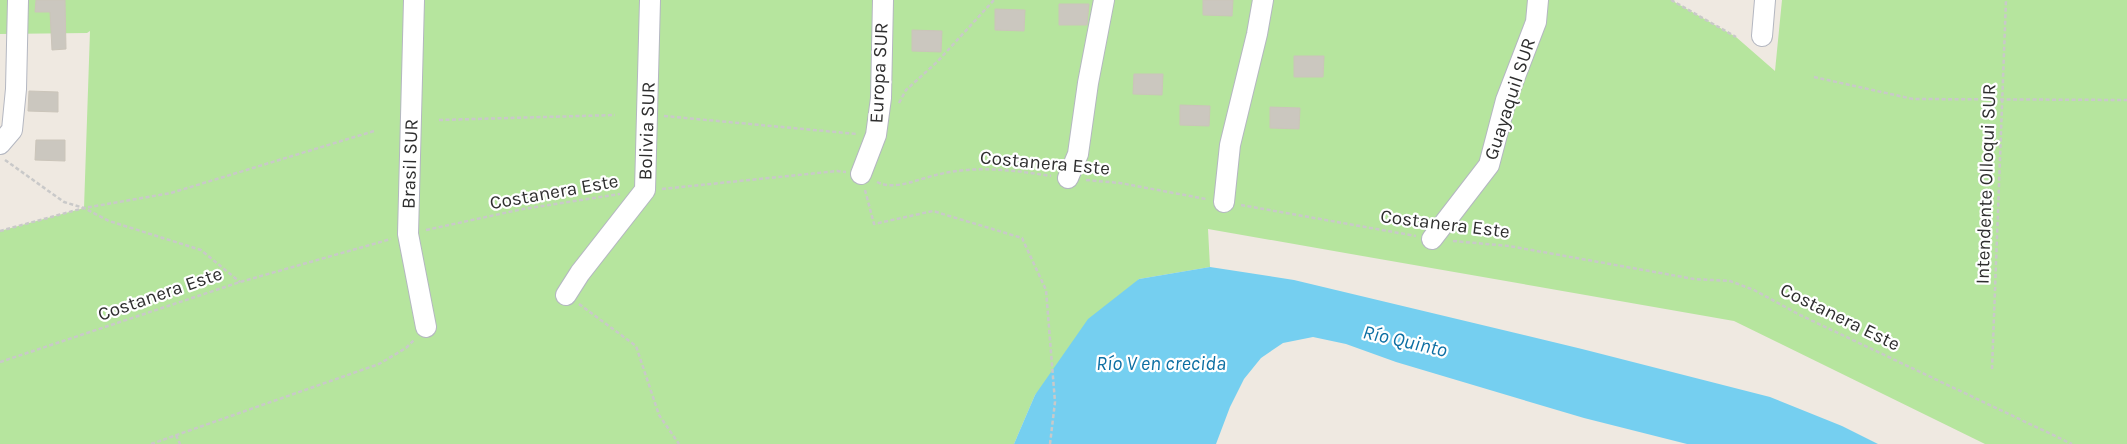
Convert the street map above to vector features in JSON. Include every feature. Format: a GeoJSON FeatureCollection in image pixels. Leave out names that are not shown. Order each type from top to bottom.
{"type":"FeatureCollection","features":[{"type":"Feature","properties":{"kind":"street"},"geometry":{"type":"LineString","coordinates":[[0,144],[12,130],[16,89],[18,0]]}},
{"type":"Feature","properties":{"kind":"street","name":"Brasil SUR"},"geometry":{"type":"LineString","coordinates":[[414,0],[408,234],[426,327]]}},
{"type":"Feature","properties":{"kind":"street","name":"Bolivia SUR"},"geometry":{"type":"LineString","coordinates":[[566,295],[580,273],[645,190],[650,0]]}},
{"type":"Feature","properties":{"kind":"street","name":"Europa SUR"},"geometry":{"type":"LineString","coordinates":[[861,174],[876,135],[879,116],[883,0]]}},
{"type":"Feature","properties":{"kind":"street"},"geometry":{"type":"LineString","coordinates":[[1068,178],[1078,154],[1088,82],[1104,0]]}},
{"type":"Feature","properties":{"kind":"street"},"geometry":{"type":"LineString","coordinates":[[1224,202],[1230,145],[1257,34],[1263,0]]}},
{"type":"Feature","properties":{"kind":"street","name":"Guayaquil SUR"},"geometry":{"type":"LineString","coordinates":[[1432,239],[1489,165],[1506,100],[1536,22],[1538,0]]}},
{"type":"Feature","properties":{"kind":"street"},"geometry":{"type":"LineString","coordinates":[[1762,36],[1765,0]]}},
{"type":"Feature","properties":{"kind":"path"},"geometry":{"type":"LineString","coordinates":[[895,110],[906,90],[937,62],[994,0]]}},
{"type":"Feature","properties":{"kind":"path"},"geometry":{"type":"LineString","coordinates":[[1671,0],[1736,37]]}},
{"type":"Feature","properties":{"kind":"path","name":"Intendente Olloqui SUR"},"geometry":{"type":"LineString","coordinates":[[1992,368],[2006,0]]}},
{"type":"Feature","properties":{"kind":"path"},"geometry":{"type":"LineString","coordinates":[[1814,77],[1913,99],[2127,100]]}},
{"type":"Feature","properties":{"kind":"path"},"geometry":{"type":"LineString","coordinates":[[439,120],[615,115]]}},
{"type":"Feature","properties":{"kind":"path"},"geometry":{"type":"LineString","coordinates":[[662,116],[857,134]]}},
{"type":"Feature","properties":{"kind":"path"},"geometry":{"type":"LineString","coordinates":[[0,231],[84,208],[171,193],[374,131]]}},
{"type":"Feature","properties":{"kind":"path"},"geometry":{"type":"LineString","coordinates":[[0,157],[64,202],[84,208],[110,221],[201,250],[240,282]]}},
{"type":"Feature","properties":{"kind":"path","name":"Costanera Este"},"geometry":{"type":"LineString","coordinates":[[0,362],[240,282],[408,234],[523,209],[645,190],[837,171],[861,174],[882,184],[905,184],[938,174],[980,169],[1016,170],[1120,183],[1432,239],[1509,246],[1694,279],[1730,281],[1754,290],[1800,315],[2072,444]]}},
{"type":"Feature","properties":{"kind":"path"},"geometry":{"type":"LineString","coordinates":[[861,174],[874,224],[933,211],[1022,238],[1046,290],[1055,402],[1050,444]]}},
{"type":"Feature","properties":{"kind":"path"},"geometry":{"type":"LineString","coordinates":[[566,295],[636,346],[659,415],[679,444]]}},
{"type":"Feature","properties":{"kind":"path"},"geometry":{"type":"LineString","coordinates":[[150,444],[379,364],[406,348],[426,327]]}},
{"type":"Feature","properties":{"kind":"path"},"geometry":{"type":"LineString","coordinates":[[176,435],[180,444]]}},
{"type":"Feature","properties":{"kind":"green space"},"geometry":{"type":"Polygon","coordinates":[[[0,0],[1671,0],[1736,37],[1775,71],[1782,0],[2127,0],[2127,444],[1985,444],[1734,321],[1208,229],[1210,267],[1139,279],[1035,395],[1014,444],[0,444],[0,231],[84,208],[90,31],[87,33],[0,34],[0,0]]]}},
{"type":"Feature","properties":{"kind":"water","name":"Río V en crecida"},"geometry":{"type":"Polygon","coordinates":[[[1210,267],[1294,280],[1582,349],[1770,397],[1842,426],[1878,444],[1687,444],[1584,418],[1396,362],[1346,344],[1313,337],[1283,343],[1261,358],[1244,379],[1230,407],[1216,444],[1014,444],[1035,395],[1088,319],[1139,279],[1210,267]]]}},
{"type":"Feature","properties":{"kind":"building"},"geometry":{"type":"Polygon","coordinates":[[[36,0],[65,0],[66,49],[52,50],[50,12],[35,12],[36,0]]]}},
{"type":"Feature","properties":{"kind":"building"},"geometry":{"type":"Polygon","coordinates":[[[1203,0],[1233,0],[1232,16],[1203,15],[1203,0]]]}},
{"type":"Feature","properties":{"kind":"building"},"geometry":{"type":"Polygon","coordinates":[[[1059,4],[1089,4],[1087,25],[1059,25],[1059,4]]]}},
{"type":"Feature","properties":{"kind":"building"},"geometry":{"type":"Polygon","coordinates":[[[995,9],[1025,10],[1024,31],[995,30],[995,9]]]}},
{"type":"Feature","properties":{"kind":"building"},"geometry":{"type":"Polygon","coordinates":[[[912,30],[942,31],[941,52],[912,51],[912,30]]]}},
{"type":"Feature","properties":{"kind":"building"},"geometry":{"type":"Polygon","coordinates":[[[1294,56],[1324,56],[1323,77],[1294,77],[1294,56]]]}},
{"type":"Feature","properties":{"kind":"building"},"geometry":{"type":"Polygon","coordinates":[[[1134,74],[1163,74],[1162,95],[1133,94],[1134,74]]]}},
{"type":"Feature","properties":{"kind":"building"},"geometry":{"type":"Polygon","coordinates":[[[29,91],[58,92],[58,112],[28,111],[29,91]]]}},
{"type":"Feature","properties":{"kind":"building"},"geometry":{"type":"Polygon","coordinates":[[[1180,105],[1210,106],[1209,126],[1180,125],[1180,105]]]}},
{"type":"Feature","properties":{"kind":"building"},"geometry":{"type":"Polygon","coordinates":[[[1270,107],[1300,108],[1299,129],[1270,128],[1270,107]]]}},
{"type":"Feature","properties":{"kind":"building"},"geometry":{"type":"Polygon","coordinates":[[[36,140],[65,140],[65,161],[35,160],[36,140]]]}},
{"type":"Feature","properties":{"kind":"water label","name":"Río Quinto"},"geometry":{"type":"Point","coordinates":[1405,341]}}]}
